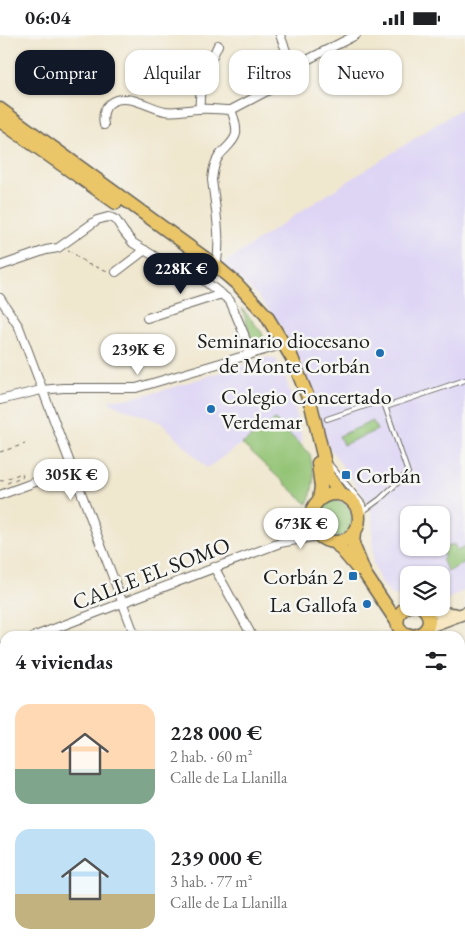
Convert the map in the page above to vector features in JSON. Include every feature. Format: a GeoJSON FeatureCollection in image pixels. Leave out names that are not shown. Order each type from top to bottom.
{"type":"FeatureCollection","features":[{"type":"Feature","properties":{"kind":"main road"},"geometry":{"type":"LineString","coordinates":[[0,109],[216,266],[237,284],[266,315],[292,358],[311,405],[328,476],[350,498],[361,513],[354,533],[353,544],[365,574]]}},
{"type":"Feature","properties":{"kind":"main road"},"geometry":{"type":"LineString","coordinates":[[0,121],[214,273],[235,292],[260,320],[278,346],[289,367],[304,405],[320,472],[321,487],[319,501]]}},
{"type":"Feature","properties":{"kind":"main road"},"geometry":{"type":"LineString","coordinates":[[350,498],[325,496],[319,501],[311,514],[311,522],[318,536],[329,542],[343,541],[354,533]]}},
{"type":"Feature","properties":{"kind":"main road"},"geometry":{"type":"LineString","coordinates":[[335,542],[365,574],[383,599],[411,631]]}},
{"type":"Feature","properties":{"kind":"main road"},"geometry":{"type":"LineString","coordinates":[[383,599],[400,605]]}},
{"type":"Feature","properties":{"kind":"main road"},"geometry":{"type":"LineString","coordinates":[[418,631],[462,614]]}},
{"type":"Feature","properties":{"kind":"main road"},"geometry":{"type":"LineString","coordinates":[[403,616],[412,631]]}},
{"type":"Feature","properties":{"kind":"main road"},"geometry":{"type":"LineString","coordinates":[[415,631],[429,619],[428,616]]}},
{"type":"Feature","properties":{"kind":"street"},"geometry":{"type":"LineString","coordinates":[[280,35],[285,50]]}},
{"type":"Feature","properties":{"kind":"street"},"geometry":{"type":"LineString","coordinates":[[309,58],[356,35]]}},
{"type":"Feature","properties":{"kind":"street"},"geometry":{"type":"LineString","coordinates":[[200,109],[206,71],[218,45]]}},
{"type":"Feature","properties":{"kind":"street"},"geometry":{"type":"LineString","coordinates":[[104,125],[105,109],[116,100],[134,101],[149,107],[176,112],[200,109],[231,110],[260,95]]}},
{"type":"Feature","properties":{"kind":"street"},"geometry":{"type":"LineString","coordinates":[[216,266],[218,238],[212,180],[213,170],[219,156],[234,140],[236,135],[236,126],[231,110]]}},
{"type":"Feature","properties":{"kind":"street"},"geometry":{"type":"LineString","coordinates":[[0,266],[46,250],[58,248],[97,220],[108,217],[116,220],[128,238],[145,250],[172,267],[194,274],[222,293],[230,301],[234,309],[249,355]]}},
{"type":"Feature","properties":{"kind":"street"},"geometry":{"type":"LineString","coordinates":[[116,272],[145,250]]}},
{"type":"Feature","properties":{"kind":"street"},"geometry":{"type":"LineString","coordinates":[[147,318],[222,293]]}},
{"type":"Feature","properties":{"kind":"street"},"geometry":{"type":"LineString","coordinates":[[0,298],[19,327],[41,390],[133,631]]}},
{"type":"Feature","properties":{"kind":"street"},"geometry":{"type":"LineString","coordinates":[[0,400],[41,390],[63,388],[136,388],[278,346]]}},
{"type":"Feature","properties":{"kind":"street"},"geometry":{"type":"LineString","coordinates":[[0,495],[71,469]]}},
{"type":"Feature","properties":{"kind":"street","name":"CALLE EL SOMO"},"geometry":{"type":"LineString","coordinates":[[280,543],[298,530],[311,514]]}},
{"type":"Feature","properties":{"kind":"street","name":"CALLE EL SOMO"},"geometry":{"type":"LineString","coordinates":[[48,631],[280,543],[318,536]]}},
{"type":"Feature","properties":{"kind":"street"},"geometry":{"type":"LineString","coordinates":[[214,567],[249,631]]}},
{"type":"Feature","properties":{"kind":"lane"},"geometry":{"type":"LineString","coordinates":[[386,407],[465,380]]}},
{"type":"Feature","properties":{"kind":"lane"},"geometry":{"type":"LineString","coordinates":[[326,419],[383,400],[386,407],[408,473],[380,499],[361,513]]}},
{"type":"Feature","properties":{"kind":"lane"},"geometry":{"type":"LineString","coordinates":[[324,460],[331,463],[350,498]]}},
{"type":"Feature","properties":{"kind":"path"},"geometry":{"type":"LineString","coordinates":[[58,248],[72,252],[87,264],[96,268],[116,272]]}},
{"type":"Feature","properties":{"kind":"path"},"geometry":{"type":"LineString","coordinates":[[0,452],[25,443]]}},
{"type":"Feature","properties":{"kind":"path"},"geometry":{"type":"LineString","coordinates":[[0,481],[22,473],[23,476],[0,487]]}},
{"type":"Feature","properties":{"kind":"shaded area","name":"Seminario diocesano de Monte Corbán"},"geometry":{"type":"Polygon","coordinates":[[[465,106],[465,590],[450,598],[450,566],[400,566],[400,595],[392,595],[381,583],[373,564],[372,513],[366,499],[326,443],[317,406],[302,364],[279,323],[258,296],[225,266],[225,263],[294,216],[465,106]]]}},
{"type":"Feature","properties":{"kind":"shaded area","name":"Colegio Concertado Verdemar"},"geometry":{"type":"Polygon","coordinates":[[[268,357],[276,359],[285,376],[302,438],[301,446],[275,420],[207,468],[162,423],[110,403],[110,399],[126,399],[161,391],[268,357]]]}},
{"type":"Feature","properties":{"kind":"green space"},"geometry":{"type":"Polygon","coordinates":[[[242,308],[262,333],[262,339],[252,340],[242,308]]]}},
{"type":"Feature","properties":{"kind":"green space"},"geometry":{"type":"Polygon","coordinates":[[[275,420],[310,454],[314,477],[311,495],[307,504],[242,444],[275,420]]]}},
{"type":"Feature","properties":{"kind":"green space"},"geometry":{"type":"Polygon","coordinates":[[[373,421],[377,430],[343,445],[339,436],[373,421]]]}},
{"type":"Feature","properties":{"kind":"green space"},"geometry":{"type":"Polygon","coordinates":[[[334,501],[341,502],[347,506],[351,512],[351,526],[347,532],[341,536],[334,537],[327,536],[321,532],[317,526],[316,519],[317,512],[321,506],[327,502],[334,501]]]}},
{"type":"Feature","properties":{"kind":"green space"},"geometry":{"type":"Polygon","coordinates":[[[454,544],[457,551],[465,547],[465,562],[450,571],[450,566],[445,566],[442,559],[445,558],[444,556],[450,556],[450,546],[454,544]]]}},
{"type":"Feature","properties":{"kind":"place","name":"Seminario diocesano de Monte Corbán"},"geometry":{"type":"Point","coordinates":[380,353]}},
{"type":"Feature","properties":{"kind":"place","name":"Colegio Concertado Verdemar"},"geometry":{"type":"Point","coordinates":[211,409]}},
{"type":"Feature","properties":{"kind":"place","name":"Corbán"},"geometry":{"type":"Point","coordinates":[346,475]}},
{"type":"Feature","properties":{"kind":"place","name":"Corbán 2"},"geometry":{"type":"Point","coordinates":[353,576]}},
{"type":"Feature","properties":{"kind":"place","name":"La Gallofa"},"geometry":{"type":"Point","coordinates":[367,604]}}]}
